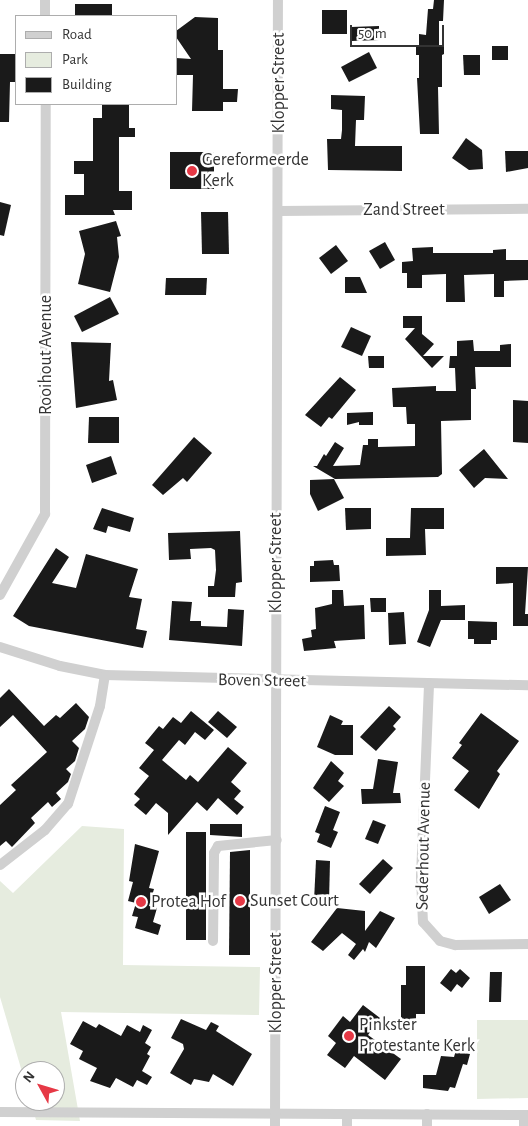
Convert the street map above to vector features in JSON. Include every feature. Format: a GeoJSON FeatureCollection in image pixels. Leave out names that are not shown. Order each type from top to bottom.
{"type":"FeatureCollection","features":[{"type":"Feature","properties":{"kind":"street"},"geometry":{"type":"LineString","coordinates":[[45,0],[45,15]]}},
{"type":"Feature","properties":{"kind":"street","name":"Klopper Street"},"geometry":{"type":"LineString","coordinates":[[275,1126],[279,211],[278,0]]}},
{"type":"Feature","properties":{"kind":"street","name":"Rooihout Avenue"},"geometry":{"type":"LineString","coordinates":[[0,595],[45,514],[46,105]]}},
{"type":"Feature","properties":{"kind":"street","name":"Zand Street"},"geometry":{"type":"LineString","coordinates":[[279,211],[528,209]]}},
{"type":"Feature","properties":{"kind":"street","name":"Boven Street"},"geometry":{"type":"LineString","coordinates":[[0,647],[60,666],[105,675],[429,685],[528,685]]}},
{"type":"Feature","properties":{"kind":"street"},"geometry":{"type":"LineString","coordinates":[[0,865],[45,830],[68,804],[100,706],[105,675]]}},
{"type":"Feature","properties":{"kind":"street","name":"Sederhout Avenue"},"geometry":{"type":"LineString","coordinates":[[429,685],[421,877],[423,922],[440,941],[456,944],[528,944]]}},
{"type":"Feature","properties":{"kind":"street"},"geometry":{"type":"LineString","coordinates":[[213,941],[214,853],[218,846],[277,840]]}},
{"type":"Feature","properties":{"kind":"street"},"geometry":{"type":"LineString","coordinates":[[0,1112],[526,1115],[524,1126]]}},
{"type":"Feature","properties":{"kind":"street"},"geometry":{"type":"LineString","coordinates":[[427,1114],[427,1126]]}},
{"type":"Feature","properties":{"kind":"street"},"geometry":{"type":"LineString","coordinates":[[347,1115],[347,1126]]}},
{"type":"Feature","properties":{"kind":"green space"},"geometry":{"type":"Polygon","coordinates":[[[82,826],[124,829],[123,965],[260,967],[259,1015],[61,1012],[80,1121],[36,1120],[34,1111],[65,1111],[65,1061],[19,1061],[0,997],[0,881],[13,893],[82,826]]]}},
{"type":"Feature","properties":{"kind":"green space"},"geometry":{"type":"Polygon","coordinates":[[[477,1020],[528,1020],[528,1098],[477,1099],[477,1020]]]}},
{"type":"Feature","properties":{"kind":"building"},"geometry":{"type":"Polygon","coordinates":[[[434,0],[444,0],[443,21],[439,21],[439,46],[444,46],[444,54],[442,55],[442,87],[438,87],[439,134],[420,134],[417,78],[419,78],[419,55],[416,55],[416,46],[419,46],[419,34],[426,35],[428,9],[433,9],[434,0]]]}},
{"type":"Feature","properties":{"kind":"building"},"geometry":{"type":"Polygon","coordinates":[[[75,4],[112,4],[112,15],[75,15],[75,4]]]}},
{"type":"Feature","properties":{"kind":"building"},"geometry":{"type":"Polygon","coordinates":[[[322,10],[347,10],[347,34],[322,34],[322,10]]]}},
{"type":"Feature","properties":{"kind":"building"},"geometry":{"type":"Polygon","coordinates":[[[195,17],[218,18],[218,50],[223,50],[223,89],[238,89],[237,102],[223,102],[223,111],[192,111],[193,75],[178,75],[178,58],[191,59],[178,40],[178,30],[195,17]]]}},
{"type":"Feature","properties":{"kind":"building"},"geometry":{"type":"Polygon","coordinates":[[[379,26],[379,40],[352,41],[351,27],[379,26]]]}},
{"type":"Feature","properties":{"kind":"building"},"geometry":{"type":"Polygon","coordinates":[[[492,46],[508,46],[508,60],[492,60],[492,46]]]}},
{"type":"Feature","properties":{"kind":"building"},"geometry":{"type":"Polygon","coordinates":[[[369,52],[377,68],[349,82],[341,67],[369,52]]]}},
{"type":"Feature","properties":{"kind":"building"},"geometry":{"type":"Polygon","coordinates":[[[0,54],[15,54],[15,82],[10,82],[9,122],[0,122],[0,54]]]}},
{"type":"Feature","properties":{"kind":"building"},"geometry":{"type":"Polygon","coordinates":[[[463,55],[480,55],[480,75],[464,75],[463,55]]]}},
{"type":"Feature","properties":{"kind":"building"},"geometry":{"type":"Polygon","coordinates":[[[331,95],[365,96],[364,120],[356,120],[355,146],[402,146],[402,171],[328,170],[327,139],[341,139],[342,130],[342,110],[331,109],[331,95]]]}},
{"type":"Feature","properties":{"kind":"building"},"geometry":{"type":"Polygon","coordinates":[[[102,105],[129,105],[129,128],[135,128],[135,137],[119,137],[119,191],[132,191],[132,210],[113,210],[115,215],[65,215],[65,195],[84,195],[84,174],[74,174],[74,161],[93,161],[93,118],[102,118],[102,105]]]}},
{"type":"Feature","properties":{"kind":"building"},"geometry":{"type":"Polygon","coordinates":[[[466,138],[482,150],[483,169],[469,170],[452,158],[466,138]]]}},
{"type":"Feature","properties":{"kind":"building"},"geometry":{"type":"Polygon","coordinates":[[[505,151],[528,151],[528,168],[506,172],[505,151]]]}},
{"type":"Feature","properties":{"kind":"building","name":"Gereformeerde Kerk"},"geometry":{"type":"Polygon","coordinates":[[[170,152],[214,152],[214,189],[170,189],[170,152]]]}},
{"type":"Feature","properties":{"kind":"building"},"geometry":{"type":"Polygon","coordinates":[[[0,202],[11,205],[4,236],[0,235],[0,202]]]}},
{"type":"Feature","properties":{"kind":"building"},"geometry":{"type":"Polygon","coordinates":[[[201,212],[228,212],[229,254],[202,254],[201,212]]]}},
{"type":"Feature","properties":{"kind":"building"},"geometry":{"type":"Polygon","coordinates":[[[116,221],[121,236],[117,237],[119,257],[110,292],[78,284],[85,254],[79,231],[116,221]]]}},
{"type":"Feature","properties":{"kind":"building"},"geometry":{"type":"Polygon","coordinates":[[[385,242],[395,260],[380,269],[369,251],[385,242]]]}},
{"type":"Feature","properties":{"kind":"building"},"geometry":{"type":"Polygon","coordinates":[[[336,245],[348,261],[331,274],[319,258],[336,245]]]}},
{"type":"Feature","properties":{"kind":"building"},"geometry":{"type":"Polygon","coordinates":[[[433,247],[433,253],[493,253],[493,250],[506,249],[506,260],[528,260],[528,280],[504,281],[504,297],[494,297],[494,274],[464,275],[465,302],[446,302],[446,274],[422,275],[422,288],[407,288],[407,273],[402,273],[402,262],[413,261],[412,248],[433,247]]]}},
{"type":"Feature","properties":{"kind":"building"},"geometry":{"type":"Polygon","coordinates":[[[345,277],[360,277],[367,293],[345,293],[345,277]]]}},
{"type":"Feature","properties":{"kind":"building"},"geometry":{"type":"Polygon","coordinates":[[[166,278],[207,278],[206,295],[165,295],[166,278]]]}},
{"type":"Feature","properties":{"kind":"building"},"geometry":{"type":"Polygon","coordinates":[[[110,297],[119,314],[82,332],[74,316],[110,297]]]}},
{"type":"Feature","properties":{"kind":"building"},"geometry":{"type":"Polygon","coordinates":[[[403,316],[422,316],[422,334],[434,344],[423,356],[444,356],[432,368],[405,339],[415,328],[403,328],[403,316]]]}},
{"type":"Feature","properties":{"kind":"building"},"geometry":{"type":"Polygon","coordinates":[[[351,327],[371,336],[362,356],[341,347],[351,327]]]}},
{"type":"Feature","properties":{"kind":"building"},"geometry":{"type":"Polygon","coordinates":[[[473,340],[474,351],[500,351],[500,345],[511,344],[511,367],[475,367],[476,389],[471,389],[471,420],[441,421],[442,474],[438,477],[335,479],[313,466],[317,466],[324,454],[326,456],[335,442],[344,448],[333,466],[360,465],[363,445],[368,445],[368,439],[378,439],[378,447],[415,446],[415,424],[407,424],[406,407],[393,407],[392,388],[436,386],[436,391],[456,391],[455,368],[449,368],[450,356],[457,356],[457,341],[473,340]]]}},
{"type":"Feature","properties":{"kind":"building"},"geometry":{"type":"Polygon","coordinates":[[[71,342],[111,343],[109,381],[113,380],[117,400],[76,408],[71,342]]]}},
{"type":"Feature","properties":{"kind":"building"},"geometry":{"type":"Polygon","coordinates":[[[368,356],[384,356],[384,368],[369,368],[368,356]]]}},
{"type":"Feature","properties":{"kind":"building"},"geometry":{"type":"Polygon","coordinates":[[[340,377],[356,390],[332,419],[329,417],[321,427],[305,415],[340,377]]]}},
{"type":"Feature","properties":{"kind":"building"},"geometry":{"type":"Polygon","coordinates":[[[513,400],[528,401],[528,443],[513,442],[513,400]]]}},
{"type":"Feature","properties":{"kind":"building"},"geometry":{"type":"Polygon","coordinates":[[[373,412],[373,425],[359,425],[359,422],[347,425],[347,413],[373,412]]]}},
{"type":"Feature","properties":{"kind":"building"},"geometry":{"type":"Polygon","coordinates":[[[89,417],[119,417],[119,443],[88,443],[89,417]]]}},
{"type":"Feature","properties":{"kind":"building"},"geometry":{"type":"Polygon","coordinates":[[[194,437],[212,453],[187,482],[183,478],[163,495],[152,485],[194,437]]]}},
{"type":"Feature","properties":{"kind":"building"},"geometry":{"type":"Polygon","coordinates":[[[484,449],[508,479],[485,478],[474,488],[459,470],[484,449]]]}},
{"type":"Feature","properties":{"kind":"building"},"geometry":{"type":"Polygon","coordinates":[[[111,456],[117,474],[92,483],[86,465],[111,456]]]}},
{"type":"Feature","properties":{"kind":"building"},"geometry":{"type":"Polygon","coordinates":[[[334,479],[344,498],[318,511],[310,494],[310,480],[334,479]]]}},
{"type":"Feature","properties":{"kind":"building"},"geometry":{"type":"Polygon","coordinates":[[[102,508],[134,518],[130,532],[108,526],[106,533],[93,529],[102,508]]]}},
{"type":"Feature","properties":{"kind":"building"},"geometry":{"type":"Polygon","coordinates":[[[345,508],[371,508],[371,529],[346,530],[345,508]]]}},
{"type":"Feature","properties":{"kind":"building"},"geometry":{"type":"Polygon","coordinates":[[[411,508],[444,508],[444,529],[425,529],[426,555],[386,556],[386,538],[410,538],[411,508]]]}},
{"type":"Feature","properties":{"kind":"building"},"geometry":{"type":"Polygon","coordinates":[[[240,531],[242,582],[236,583],[235,597],[208,597],[208,586],[214,586],[216,570],[215,550],[211,548],[190,549],[191,559],[169,560],[168,533],[240,531]]]}},
{"type":"Feature","properties":{"kind":"building"},"geometry":{"type":"Polygon","coordinates":[[[56,548],[69,557],[52,583],[76,588],[86,554],[138,569],[129,597],[142,599],[136,629],[147,631],[143,648],[29,626],[13,616],[56,548]]]}},
{"type":"Feature","properties":{"kind":"building"},"geometry":{"type":"Polygon","coordinates":[[[333,560],[334,565],[339,565],[340,581],[310,582],[310,566],[314,566],[314,561],[333,560]]]}},
{"type":"Feature","properties":{"kind":"building"},"geometry":{"type":"Polygon","coordinates":[[[496,567],[528,567],[525,614],[528,614],[528,626],[513,626],[513,583],[496,584],[496,567]]]}},
{"type":"Feature","properties":{"kind":"building"},"geometry":{"type":"Polygon","coordinates":[[[332,590],[343,590],[344,606],[364,605],[365,639],[334,641],[336,648],[304,651],[302,639],[312,637],[311,630],[316,629],[315,608],[332,604],[332,590]]]}},
{"type":"Feature","properties":{"kind":"building"},"geometry":{"type":"Polygon","coordinates":[[[429,590],[441,590],[441,606],[465,605],[465,620],[441,620],[430,647],[417,642],[429,610],[429,590]]]}},
{"type":"Feature","properties":{"kind":"building"},"geometry":{"type":"Polygon","coordinates":[[[370,598],[386,598],[386,612],[371,612],[370,598]]]}},
{"type":"Feature","properties":{"kind":"building"},"geometry":{"type":"Polygon","coordinates":[[[172,601],[192,602],[190,621],[201,621],[201,626],[227,627],[228,609],[244,610],[242,646],[169,640],[172,601]]]}},
{"type":"Feature","properties":{"kind":"building"},"geometry":{"type":"Polygon","coordinates":[[[404,612],[406,644],[389,645],[388,613],[404,612]]]}},
{"type":"Feature","properties":{"kind":"building"},"geometry":{"type":"Polygon","coordinates":[[[468,621],[497,622],[497,640],[491,640],[491,644],[474,644],[474,639],[468,639],[468,621]]]}},
{"type":"Feature","properties":{"kind":"building"},"geometry":{"type":"Polygon","coordinates":[[[9,689],[44,726],[56,715],[60,718],[76,703],[89,717],[85,729],[72,741],[79,748],[75,761],[66,769],[71,774],[68,782],[56,793],[61,799],[52,807],[48,802],[31,818],[35,823],[12,847],[6,841],[0,846],[0,805],[16,790],[11,785],[47,752],[13,715],[0,727],[0,698],[9,689]]]}},
{"type":"Feature","properties":{"kind":"building"},"geometry":{"type":"Polygon","coordinates":[[[389,706],[401,717],[393,726],[396,729],[376,751],[360,737],[389,706]]]}},
{"type":"Feature","properties":{"kind":"building"},"geometry":{"type":"Polygon","coordinates":[[[191,711],[214,730],[205,740],[195,732],[185,745],[179,740],[162,760],[186,780],[190,775],[198,782],[228,747],[247,763],[231,782],[241,791],[234,799],[244,807],[237,815],[218,798],[207,811],[197,802],[168,835],[168,813],[156,803],[146,815],[134,805],[140,799],[134,794],[149,776],[139,768],[154,750],[145,743],[159,726],[163,729],[173,717],[181,723],[191,711]]]}},
{"type":"Feature","properties":{"kind":"building"},"geometry":{"type":"Polygon","coordinates":[[[218,711],[237,727],[227,738],[208,722],[218,711]]]}},
{"type":"Feature","properties":{"kind":"building"},"geometry":{"type":"Polygon","coordinates":[[[481,713],[519,741],[497,771],[500,774],[479,809],[454,790],[469,771],[452,758],[462,745],[459,743],[481,713]]]}},
{"type":"Feature","properties":{"kind":"building"},"geometry":{"type":"Polygon","coordinates":[[[330,715],[343,721],[341,725],[353,725],[353,755],[335,755],[317,747],[330,715]]]}},
{"type":"Feature","properties":{"kind":"building"},"geometry":{"type":"Polygon","coordinates":[[[378,759],[398,762],[393,793],[400,793],[401,803],[362,804],[361,789],[373,789],[378,759]]]}},
{"type":"Feature","properties":{"kind":"building"},"geometry":{"type":"Polygon","coordinates":[[[331,761],[344,773],[338,781],[344,786],[329,802],[313,788],[331,761]]]}},
{"type":"Feature","properties":{"kind":"building"},"geometry":{"type":"Polygon","coordinates":[[[325,806],[340,812],[333,830],[338,832],[331,848],[317,842],[320,834],[315,832],[325,806]]]}},
{"type":"Feature","properties":{"kind":"building"},"geometry":{"type":"Polygon","coordinates":[[[373,820],[386,825],[378,844],[365,839],[373,820]]]}},
{"type":"Feature","properties":{"kind":"building"},"geometry":{"type":"Polygon","coordinates":[[[210,824],[242,824],[242,837],[210,835],[210,824]]]}},
{"type":"Feature","properties":{"kind":"building"},"geometry":{"type":"Polygon","coordinates":[[[186,832],[206,832],[206,940],[186,940],[186,832]]]}},
{"type":"Feature","properties":{"kind":"building"},"geometry":{"type":"Polygon","coordinates":[[[135,844],[159,851],[149,888],[154,889],[149,906],[157,908],[153,922],[161,925],[158,935],[135,928],[138,917],[132,916],[136,903],[128,901],[133,882],[129,881],[135,844]]]}},
{"type":"Feature","properties":{"kind":"building","name":"Sunset Court"},"geometry":{"type":"Polygon","coordinates":[[[250,850],[250,955],[229,955],[230,852],[250,850]]]}},
{"type":"Feature","properties":{"kind":"building"},"geometry":{"type":"Polygon","coordinates":[[[383,859],[393,868],[370,894],[359,884],[383,859]]]}},
{"type":"Feature","properties":{"kind":"building"},"geometry":{"type":"Polygon","coordinates":[[[316,860],[330,861],[329,902],[314,901],[316,860]]]}},
{"type":"Feature","properties":{"kind":"building"},"geometry":{"type":"Polygon","coordinates":[[[500,884],[511,900],[489,914],[479,897],[500,884]]]}},
{"type":"Feature","properties":{"kind":"building"},"geometry":{"type":"Polygon","coordinates":[[[337,908],[365,911],[365,931],[380,911],[395,918],[376,948],[369,942],[365,952],[363,949],[354,960],[348,955],[356,944],[342,933],[323,951],[311,942],[337,908]]]}},
{"type":"Feature","properties":{"kind":"building"},"geometry":{"type":"Polygon","coordinates":[[[406,966],[425,966],[425,1014],[416,1014],[416,1025],[401,1026],[401,985],[406,985],[406,966]]]}},
{"type":"Feature","properties":{"kind":"building"},"geometry":{"type":"Polygon","coordinates":[[[451,969],[456,973],[460,969],[470,978],[462,988],[457,984],[451,992],[440,983],[451,969]]]}},
{"type":"Feature","properties":{"kind":"building"},"geometry":{"type":"Polygon","coordinates":[[[490,972],[502,972],[501,1002],[489,1002],[490,972]]]}},
{"type":"Feature","properties":{"kind":"building","name":"Pinkster Protestante Kerk"},"geometry":{"type":"Polygon","coordinates":[[[363,1005],[380,1018],[368,1035],[401,1059],[385,1080],[354,1056],[345,1068],[327,1055],[336,1043],[328,1036],[343,1016],[350,1022],[363,1005]]]}},
{"type":"Feature","properties":{"kind":"building"},"geometry":{"type":"Polygon","coordinates":[[[181,1019],[206,1030],[211,1022],[219,1026],[216,1031],[252,1054],[233,1086],[213,1074],[209,1082],[194,1079],[191,1085],[170,1073],[184,1049],[183,1044],[171,1038],[181,1019]]]}},
{"type":"Feature","properties":{"kind":"building"},"geometry":{"type":"Polygon","coordinates":[[[83,1021],[96,1028],[99,1024],[121,1036],[127,1025],[140,1032],[143,1025],[152,1030],[145,1043],[151,1047],[147,1054],[150,1056],[142,1071],[152,1077],[147,1085],[137,1080],[133,1087],[116,1078],[110,1088],[90,1081],[97,1068],[79,1059],[83,1051],[70,1044],[83,1021]]]}},
{"type":"Feature","properties":{"kind":"building"},"geometry":{"type":"Polygon","coordinates":[[[456,1050],[470,1054],[467,1065],[463,1064],[455,1088],[450,1087],[448,1091],[423,1088],[423,1075],[436,1075],[441,1056],[454,1057],[456,1050]]]}},
{"type":"Feature","properties":{"kind":"place","name":"Gereformeerde Kerk"},"geometry":{"type":"Point","coordinates":[192,171]}},
{"type":"Feature","properties":{"kind":"place","name":"Sunset Court"},"geometry":{"type":"Point","coordinates":[240,901]}},
{"type":"Feature","properties":{"kind":"place","name":"Protea Hof"},"geometry":{"type":"Point","coordinates":[141,902]}},
{"type":"Feature","properties":{"kind":"place","name":"Pinkster Protestante Kerk"},"geometry":{"type":"Point","coordinates":[349,1036]}}]}
